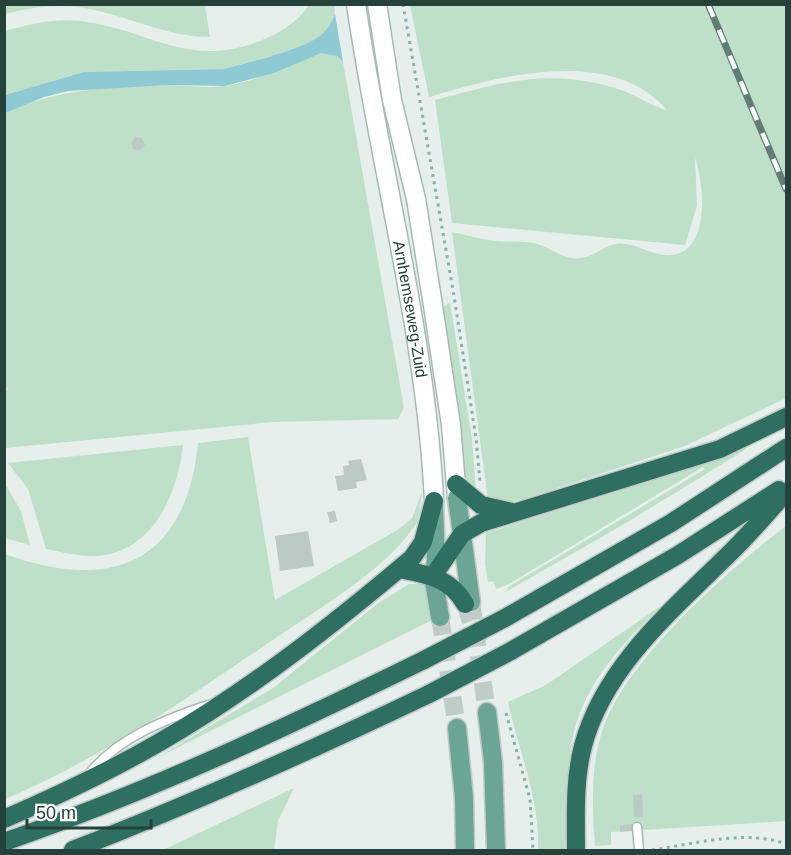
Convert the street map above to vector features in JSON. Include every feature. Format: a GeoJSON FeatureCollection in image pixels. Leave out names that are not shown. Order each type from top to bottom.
{"type":"FeatureCollection","features":[{"type":"Feature","properties":{"kind":"highway"},"geometry":{"type":"LineString","coordinates":[[433,576],[462,534],[481,523],[720,449],[786,417]]}},
{"type":"Feature","properties":{"kind":"highway"},"geometry":{"type":"LineString","coordinates":[[4,842],[187,771],[306,718],[424,660],[506,618],[662,528],[786,448]]}},
{"type":"Feature","properties":{"kind":"highway"},"geometry":{"type":"LineString","coordinates":[[73,850],[196,801],[314,749],[429,694],[511,651],[678,555],[786,485]]}},
{"type":"Feature","properties":{"kind":"highway"},"geometry":{"type":"LineString","coordinates":[[457,491],[481,505],[514,513]]}},
{"type":"Feature","properties":{"kind":"highway"},"geometry":{"type":"LineString","coordinates":[[576,850],[581,758],[588,730],[604,696],[660,622],[684,595],[734,549],[786,492]]}},
{"type":"Feature","properties":{"kind":"highway"},"geometry":{"type":"LineString","coordinates":[[4,819],[81,784],[160,742],[229,698],[412,558],[423,542],[434,501]]}},
{"type":"Feature","properties":{"kind":"highway"},"geometry":{"type":"LineString","coordinates":[[399,569],[433,576],[457,591],[468,603]]}},
{"type":"Feature","properties":{"kind":"main road","name":"Arnhemseweg-Zuid"},"geometry":{"type":"LineString","coordinates":[[356,4],[429,421],[436,561],[433,576],[440,617]]}},
{"type":"Feature","properties":{"kind":"main road","name":"Arnhemseweg-Zuid"},"geometry":{"type":"LineString","coordinates":[[377,4],[392,100],[416,200],[448,397],[468,603]]}},
{"type":"Feature","properties":{"kind":"main road"},"geometry":{"type":"LineString","coordinates":[[487,712],[493,762],[496,850]]}},
{"type":"Feature","properties":{"kind":"main road"},"geometry":{"type":"LineString","coordinates":[[457,728],[464,798],[465,850]]}},
{"type":"Feature","properties":{"kind":"lane"},"geometry":{"type":"LineString","coordinates":[[637,830],[639,850]]}},
{"type":"Feature","properties":{"kind":"path"},"geometry":{"type":"LineString","coordinates":[[403,4],[477,438],[480,486]]}},
{"type":"Feature","properties":{"kind":"path"},"geometry":{"type":"LineString","coordinates":[[506,712],[530,800],[533,850]]}},
{"type":"Feature","properties":{"kind":"path"},"geometry":{"type":"LineString","coordinates":[[644,850],[742,838],[774,840],[786,844]]}},
{"type":"Feature","properties":{"kind":"green space"},"geometry":{"type":"Polygon","coordinates":[[[4,5],[205,5],[210,37],[176,33],[78,7],[41,7],[5,14],[4,5]]]}},
{"type":"Feature","properties":{"kind":"green space"},"geometry":{"type":"Polygon","coordinates":[[[309,5],[334,5],[335,14],[329,27],[315,40],[276,55],[224,69],[84,72],[5,95],[5,31],[33,24],[71,20],[106,26],[172,46],[215,51],[240,47],[267,38],[285,29],[309,5]]]}},
{"type":"Feature","properties":{"kind":"green space"},"geometry":{"type":"Polygon","coordinates":[[[410,5],[786,5],[786,398],[685,446],[530,497],[503,504],[488,500],[452,232],[480,239],[534,243],[563,256],[575,258],[586,257],[616,244],[634,246],[665,255],[680,253],[690,245],[697,233],[701,218],[701,186],[695,158],[697,206],[685,245],[452,223],[435,100],[505,83],[549,78],[572,79],[621,90],[667,110],[644,90],[616,78],[586,72],[553,71],[520,75],[429,97],[410,5]]]}},
{"type":"Feature","properties":{"kind":"green space"},"geometry":{"type":"Polygon","coordinates":[[[321,53],[337,56],[343,62],[404,408],[398,419],[273,422],[5,448],[5,390],[8,389],[4,387],[4,113],[44,99],[84,91],[166,85],[218,87],[238,84],[321,53]]]}},
{"type":"Feature","properties":{"kind":"green space"},"geometry":{"type":"Polygon","coordinates":[[[450,302],[472,439],[476,492],[467,480],[462,466],[442,308],[450,302]]]}},
{"type":"Feature","properties":{"kind":"green space"},"geometry":{"type":"Polygon","coordinates":[[[248,437],[275,600],[399,529],[412,518],[422,492],[416,523],[402,543],[371,572],[216,678],[113,744],[42,783],[5,799],[5,554],[44,565],[79,570],[110,568],[137,558],[160,541],[178,516],[191,484],[198,443],[248,437]]]}},
{"type":"Feature","properties":{"kind":"green space"},"geometry":{"type":"Polygon","coordinates":[[[183,445],[175,482],[159,517],[133,544],[116,552],[96,556],[46,549],[28,489],[8,463],[183,445]]]}},
{"type":"Feature","properties":{"kind":"green space"},"geometry":{"type":"Polygon","coordinates":[[[747,446],[745,450],[626,523],[509,590],[502,593],[508,587],[705,469],[703,467],[507,585],[496,589],[493,581],[488,582],[485,564],[486,533],[639,485],[747,446]]]}},
{"type":"Feature","properties":{"kind":"green space"},"geometry":{"type":"Polygon","coordinates":[[[4,482],[21,511],[30,545],[5,538],[4,482]]]}},
{"type":"Feature","properties":{"kind":"green space"},"geometry":{"type":"Polygon","coordinates":[[[786,526],[786,821],[611,832],[611,845],[595,846],[594,768],[600,737],[618,697],[659,642],[684,616],[737,566],[786,526]]]}},
{"type":"Feature","properties":{"kind":"green space"},"geometry":{"type":"Polygon","coordinates":[[[409,584],[422,584],[429,590],[432,620],[155,759],[273,688],[377,604],[409,584]]]}},
{"type":"Feature","properties":{"kind":"green space"},"geometry":{"type":"Polygon","coordinates":[[[662,605],[620,648],[608,664],[596,681],[579,716],[569,764],[570,850],[538,850],[536,812],[508,702],[546,685],[662,605]]]}},
{"type":"Feature","properties":{"kind":"green space"},"geometry":{"type":"Polygon","coordinates":[[[294,788],[278,821],[274,850],[163,850],[294,788]]]}},
{"type":"Feature","properties":{"kind":"water"},"geometry":{"type":"Polygon","coordinates":[[[335,14],[343,62],[337,56],[321,53],[274,73],[225,86],[168,85],[68,91],[44,97],[5,113],[5,95],[84,72],[224,69],[276,55],[314,40],[327,29],[335,14]]]}},
{"type":"Feature","properties":{"kind":"building"},"geometry":{"type":"Polygon","coordinates":[[[135,137],[142,138],[145,145],[140,150],[133,149],[131,143],[135,137]]]}},
{"type":"Feature","properties":{"kind":"building"},"geometry":{"type":"Polygon","coordinates":[[[361,459],[367,480],[356,482],[357,488],[338,491],[335,476],[344,475],[343,466],[349,465],[348,461],[361,459]]]}},
{"type":"Feature","properties":{"kind":"building"},"geometry":{"type":"Polygon","coordinates":[[[335,511],[337,521],[330,523],[327,512],[335,511]]]}},
{"type":"Feature","properties":{"kind":"building"},"geometry":{"type":"Polygon","coordinates":[[[308,531],[314,566],[280,571],[275,536],[308,531]]]}},
{"type":"Feature","properties":{"kind":"building"},"geometry":{"type":"Polygon","coordinates":[[[642,794],[643,817],[634,817],[633,795],[642,794]]]}},
{"type":"Feature","properties":{"kind":"building"},"geometry":{"type":"Polygon","coordinates":[[[632,824],[633,831],[620,832],[620,825],[632,824]]]}},
{"type":"Feature","properties":{"kind":"tunnel"},"geometry":{"type":"LineString","coordinates":[[471,602],[487,712]]}},
{"type":"Feature","properties":{"kind":"tunnel"},"geometry":{"type":"LineString","coordinates":[[465,604],[475,632]]}},
{"type":"Feature","properties":{"kind":"tunnel"},"geometry":{"type":"LineString","coordinates":[[440,617],[457,728]]}},
{"type":"Feature","properties":{"kind":"railway"},"geometry":{"type":"LineString","coordinates":[[708,4],[786,189]]}}]}
